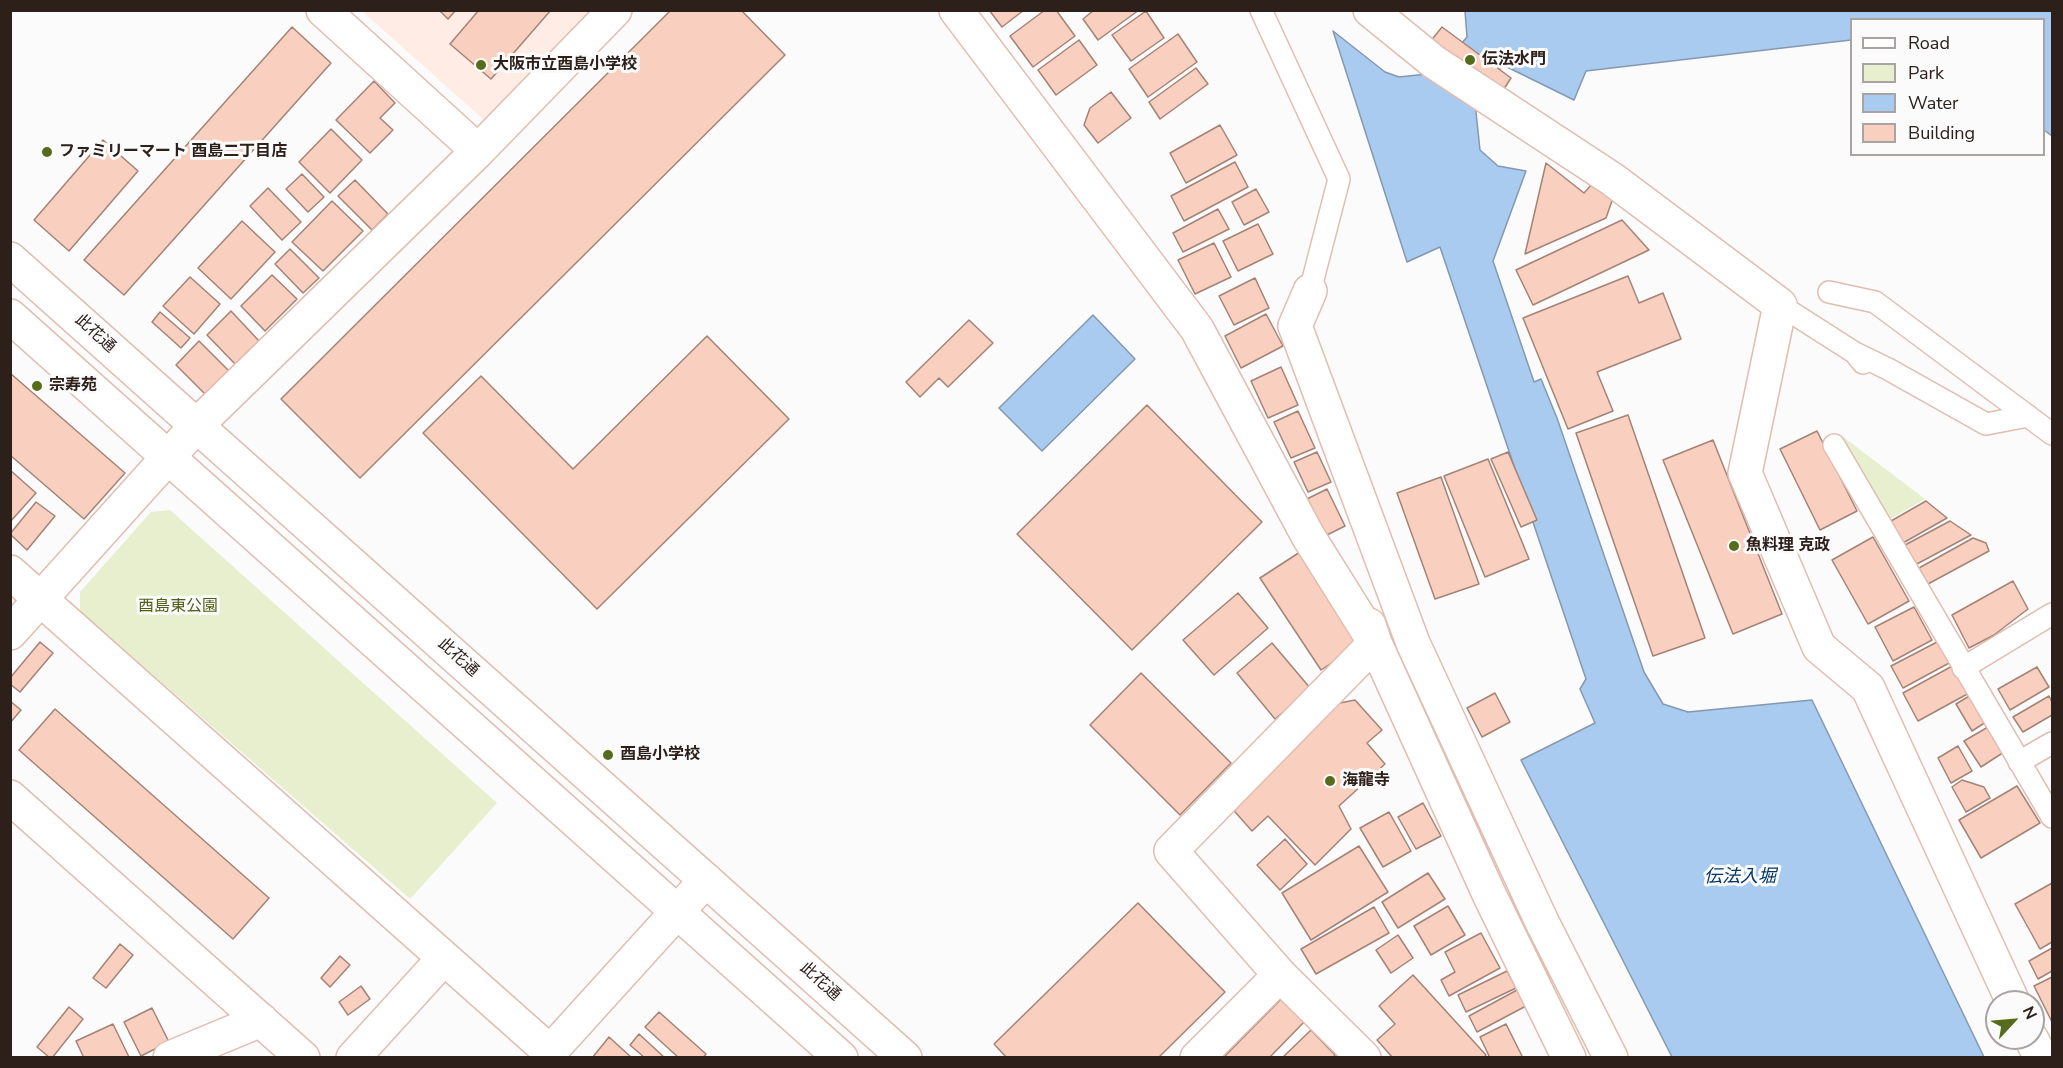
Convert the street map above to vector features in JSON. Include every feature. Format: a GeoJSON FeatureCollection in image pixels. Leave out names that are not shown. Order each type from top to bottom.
{"type":"FeatureCollection","features":[{"type":"Feature","properties":{"kind":"street"},"geometry":{"type":"LineString","coordinates":[[323,10],[478,151]]}},
{"type":"Feature","properties":{"kind":"street"},"geometry":{"type":"LineString","coordinates":[[10,633],[197,425],[478,151],[615,10]]}},
{"type":"Feature","properties":{"kind":"street"},"geometry":{"type":"LineString","coordinates":[[956,10],[1197,329],[1308,536],[1376,643]]}},
{"type":"Feature","properties":{"kind":"street"},"geometry":{"type":"LineString","coordinates":[[1370,10],[1434,62],[1612,179],[1780,305],[1746,473],[1819,647],[1868,688],[2007,990]]}},
{"type":"Feature","properties":{"kind":"street","name":"此花通"},"geometry":{"type":"LineString","coordinates":[[10,259],[905,1058]]}},
{"type":"Feature","properties":{"kind":"street"},"geometry":{"type":"LineString","coordinates":[[1311,291],[1295,326],[1413,643],[1542,922],[1611,1058]]}},
{"type":"Feature","properties":{"kind":"street"},"geometry":{"type":"LineString","coordinates":[[10,316],[841,1058]]}},
{"type":"Feature","properties":{"kind":"street"},"geometry":{"type":"LineString","coordinates":[[10,572],[550,1052],[706,880]]}},
{"type":"Feature","properties":{"kind":"street"},"geometry":{"type":"LineString","coordinates":[[1351,572],[1376,643],[1489,894],[1569,1058]]}},
{"type":"Feature","properties":{"kind":"street"},"geometry":{"type":"LineString","coordinates":[[1364,1058],[1280,975],[1171,851],[1376,643]]}},
{"type":"Feature","properties":{"kind":"street"},"geometry":{"type":"LineString","coordinates":[[10,797],[303,1058]]}},
{"type":"Feature","properties":{"kind":"street"},"geometry":{"type":"LineString","coordinates":[[352,1058],[444,958]]}},
{"type":"Feature","properties":{"kind":"street"},"geometry":{"type":"LineString","coordinates":[[1197,1058],[1280,975]]}},
{"type":"Feature","properties":{"kind":"street"},"geometry":{"type":"LineString","coordinates":[[170,1058],[261,1020]]}},
{"type":"Feature","properties":{"kind":"lane"},"geometry":{"type":"LineString","coordinates":[[1261,10],[1339,179],[1311,291]]}},
{"type":"Feature","properties":{"kind":"lane"},"geometry":{"type":"LineString","coordinates":[[1828,292],[1875,302],[2052,434]]}},
{"type":"Feature","properties":{"kind":"lane"},"geometry":{"type":"LineString","coordinates":[[1780,305],[1855,353],[1986,424],[2028,416]]}},
{"type":"Feature","properties":{"kind":"lane"},"geometry":{"type":"LineString","coordinates":[[1855,353],[1879,381]]}},
{"type":"Feature","properties":{"kind":"lane"},"geometry":{"type":"LineString","coordinates":[[1834,445],[2052,818]]}},
{"type":"Feature","properties":{"kind":"lane"},"geometry":{"type":"LineString","coordinates":[[1963,668],[2052,614]]}},
{"type":"Feature","properties":{"kind":"lane"},"geometry":{"type":"LineString","coordinates":[[2019,762],[2052,743]]}},
{"type":"Feature","properties":{"kind":"shaded area","name":"大阪市立酉島小学校"},"geometry":{"type":"Polygon","coordinates":[[[362,11],[593,11],[484,120],[362,11]]]}},
{"type":"Feature","properties":{"kind":"green space"},"geometry":{"type":"Polygon","coordinates":[[[1842,436],[1925,499],[1883,523],[1836,440],[1842,436]]]}},
{"type":"Feature","properties":{"kind":"green space","name":"酉島東公園"},"geometry":{"type":"Polygon","coordinates":[[[170,510],[497,803],[410,899],[80,611],[80,592],[151,512],[170,510]]]}},
{"type":"Feature","properties":{"kind":"water","name":"伝法入堀"},"geometry":{"type":"Polygon","coordinates":[[[1465,11],[2052,11],[2052,136],[2045,131],[2045,18],[1850,18],[1850,40],[1586,71],[1574,100],[1503,65],[1475,103],[1480,150],[1498,166],[1526,171],[1493,261],[1534,382],[1541,379],[1557,418],[1644,672],[1663,704],[1688,712],[1812,700],[1984,1057],[1672,1057],[1521,760],[1595,723],[1580,689],[1586,679],[1440,247],[1407,262],[1333,31],[1385,72],[1399,77],[1436,73],[1467,37],[1465,11]]]}},
{"type":"Feature","properties":{"kind":"water"},"geometry":{"type":"Polygon","coordinates":[[[1093,315],[1135,359],[1042,451],[999,408],[1093,315]]]}},
{"type":"Feature","properties":{"kind":"building"},"geometry":{"type":"Polygon","coordinates":[[[439,10],[456,10],[448,19],[439,10]]]}},
{"type":"Feature","properties":{"kind":"building"},"geometry":{"type":"Polygon","coordinates":[[[479,10],[551,10],[491,79],[450,44],[479,10]]]}},
{"type":"Feature","properties":{"kind":"building"},"geometry":{"type":"Polygon","coordinates":[[[671,10],[741,10],[785,55],[360,478],[281,399],[671,10]]]}},
{"type":"Feature","properties":{"kind":"building"},"geometry":{"type":"Polygon","coordinates":[[[989,10],[1024,10],[1002,27],[989,10]]]}},
{"type":"Feature","properties":{"kind":"building"},"geometry":{"type":"Polygon","coordinates":[[[1045,10],[1056,10],[1075,36],[1033,67],[1010,36],[1045,10]]]}},
{"type":"Feature","properties":{"kind":"building"},"geometry":{"type":"Polygon","coordinates":[[[1094,10],[1139,10],[1098,40],[1083,19],[1094,10]]]}},
{"type":"Feature","properties":{"kind":"building"},"geometry":{"type":"Polygon","coordinates":[[[1146,11],[1164,38],[1131,61],[1112,35],[1146,11]]]}},
{"type":"Feature","properties":{"kind":"building"},"geometry":{"type":"Polygon","coordinates":[[[292,27],[331,63],[124,295],[84,260],[292,27]]]}},
{"type":"Feature","properties":{"kind":"building","name":"伝法水門"},"geometry":{"type":"Polygon","coordinates":[[[1442,27],[1511,78],[1500,95],[1430,42],[1442,27]]]}},
{"type":"Feature","properties":{"kind":"building"},"geometry":{"type":"Polygon","coordinates":[[[1178,34],[1197,62],[1148,97],[1129,69],[1178,34]]]}},
{"type":"Feature","properties":{"kind":"building"},"geometry":{"type":"Polygon","coordinates":[[[1079,40],[1097,65],[1056,95],[1038,70],[1079,40]]]}},
{"type":"Feature","properties":{"kind":"building"},"geometry":{"type":"Polygon","coordinates":[[[1196,68],[1208,84],[1160,119],[1149,102],[1196,68]]]}},
{"type":"Feature","properties":{"kind":"building"},"geometry":{"type":"Polygon","coordinates":[[[374,81],[395,103],[380,118],[393,130],[370,153],[336,120],[374,81]]]}},
{"type":"Feature","properties":{"kind":"building"},"geometry":{"type":"Polygon","coordinates":[[[1111,92],[1131,118],[1098,143],[1084,125],[1090,108],[1111,92]]]}},
{"type":"Feature","properties":{"kind":"building"},"geometry":{"type":"Polygon","coordinates":[[[1220,125],[1237,155],[1186,183],[1170,153],[1220,125]]]}},
{"type":"Feature","properties":{"kind":"building"},"geometry":{"type":"Polygon","coordinates":[[[331,129],[362,160],[330,193],[299,162],[331,129]]]}},
{"type":"Feature","properties":{"kind":"building"},"geometry":{"type":"Polygon","coordinates":[[[103,140],[138,171],[69,251],[34,220],[103,140]]]}},
{"type":"Feature","properties":{"kind":"building"},"geometry":{"type":"Polygon","coordinates":[[[1235,162],[1248,187],[1184,221],[1171,196],[1235,162]]]}},
{"type":"Feature","properties":{"kind":"building"},"geometry":{"type":"Polygon","coordinates":[[[1546,163],[1584,193],[1593,183],[1613,198],[1606,218],[1525,254],[1546,163]]]}},
{"type":"Feature","properties":{"kind":"building"},"geometry":{"type":"Polygon","coordinates":[[[302,174],[324,197],[308,212],[286,189],[302,174]]]}},
{"type":"Feature","properties":{"kind":"building"},"geometry":{"type":"Polygon","coordinates":[[[355,180],[388,214],[372,230],[338,196],[355,180]]]}},
{"type":"Feature","properties":{"kind":"building"},"geometry":{"type":"Polygon","coordinates":[[[268,188],[301,222],[282,240],[250,206],[268,188]]]}},
{"type":"Feature","properties":{"kind":"building"},"geometry":{"type":"Polygon","coordinates":[[[1256,189],[1269,212],[1244,225],[1232,202],[1256,189]]]}},
{"type":"Feature","properties":{"kind":"building"},"geometry":{"type":"Polygon","coordinates":[[[332,201],[363,231],[323,271],[292,242],[332,201]]]}},
{"type":"Feature","properties":{"kind":"building"},"geometry":{"type":"Polygon","coordinates":[[[1218,209],[1229,229],[1183,252],[1173,233],[1218,209]]]}},
{"type":"Feature","properties":{"kind":"building"},"geometry":{"type":"Polygon","coordinates":[[[1622,220],[1649,250],[1533,305],[1516,270],[1622,220]]]}},
{"type":"Feature","properties":{"kind":"building"},"geometry":{"type":"Polygon","coordinates":[[[242,221],[275,252],[231,299],[198,268],[242,221]]]}},
{"type":"Feature","properties":{"kind":"building"},"geometry":{"type":"Polygon","coordinates":[[[1258,224],[1273,254],[1238,271],[1223,241],[1258,224]]]}},
{"type":"Feature","properties":{"kind":"building"},"geometry":{"type":"Polygon","coordinates":[[[1214,243],[1231,277],[1195,294],[1178,260],[1214,243]]]}},
{"type":"Feature","properties":{"kind":"building"},"geometry":{"type":"Polygon","coordinates":[[[290,249],[319,278],[303,293],[275,264],[290,249]]]}},
{"type":"Feature","properties":{"kind":"building"},"geometry":{"type":"Polygon","coordinates":[[[272,275],[297,299],[265,331],[241,306],[272,275]]]}},
{"type":"Feature","properties":{"kind":"building"},"geometry":{"type":"Polygon","coordinates":[[[1628,276],[1639,303],[1663,293],[1681,339],[1597,372],[1613,411],[1568,429],[1523,318],[1628,276]]]}},
{"type":"Feature","properties":{"kind":"building"},"geometry":{"type":"Polygon","coordinates":[[[190,277],[220,304],[194,334],[163,306],[190,277]]]}},
{"type":"Feature","properties":{"kind":"building"},"geometry":{"type":"Polygon","coordinates":[[[1255,278],[1269,308],[1234,325],[1219,296],[1255,278]]]}},
{"type":"Feature","properties":{"kind":"building"},"geometry":{"type":"Polygon","coordinates":[[[231,311],[260,342],[236,365],[207,335],[231,311]]]}},
{"type":"Feature","properties":{"kind":"building"},"geometry":{"type":"Polygon","coordinates":[[[160,312],[190,338],[181,348],[152,322],[160,312]]]}},
{"type":"Feature","properties":{"kind":"building"},"geometry":{"type":"Polygon","coordinates":[[[1266,314],[1283,346],[1241,368],[1225,336],[1266,314]]]}},
{"type":"Feature","properties":{"kind":"building"},"geometry":{"type":"Polygon","coordinates":[[[969,320],[993,343],[948,387],[939,378],[920,397],[906,382],[969,320]]]}},
{"type":"Feature","properties":{"kind":"building"},"geometry":{"type":"Polygon","coordinates":[[[707,336],[789,419],[597,609],[423,433],[481,376],[573,469],[707,336]]]}},
{"type":"Feature","properties":{"kind":"building"},"geometry":{"type":"Polygon","coordinates":[[[199,341],[229,371],[206,395],[176,365],[199,341]]]}},
{"type":"Feature","properties":{"kind":"building"},"geometry":{"type":"Polygon","coordinates":[[[1281,367],[1298,405],[1268,418],[1251,381],[1281,367]]]}},
{"type":"Feature","properties":{"kind":"building"},"geometry":{"type":"Polygon","coordinates":[[[10,373],[125,473],[84,519],[10,455],[10,373]]]}},
{"type":"Feature","properties":{"kind":"building"},"geometry":{"type":"Polygon","coordinates":[[[1147,405],[1262,522],[1132,650],[1017,534],[1147,405]]]}},
{"type":"Feature","properties":{"kind":"building"},"geometry":{"type":"Polygon","coordinates":[[[1298,411],[1315,448],[1291,458],[1274,422],[1298,411]]]}},
{"type":"Feature","properties":{"kind":"building"},"geometry":{"type":"Polygon","coordinates":[[[1628,415],[1705,638],[1653,656],[1576,433],[1628,415]]]}},
{"type":"Feature","properties":{"kind":"building"},"geometry":{"type":"Polygon","coordinates":[[[1817,431],[1857,511],[1820,530],[1780,449],[1817,431]]]}},
{"type":"Feature","properties":{"kind":"building"},"geometry":{"type":"Polygon","coordinates":[[[1713,440],[1782,614],[1733,634],[1663,460],[1713,440]]]}},
{"type":"Feature","properties":{"kind":"building"},"geometry":{"type":"Polygon","coordinates":[[[1317,452],[1331,482],[1308,492],[1294,462],[1317,452]]]}},
{"type":"Feature","properties":{"kind":"building"},"geometry":{"type":"Polygon","coordinates":[[[1508,452],[1537,520],[1521,527],[1491,459],[1508,452]]]}},
{"type":"Feature","properties":{"kind":"building"},"geometry":{"type":"Polygon","coordinates":[[[1488,459],[1529,559],[1485,577],[1444,476],[1488,459]]]}},
{"type":"Feature","properties":{"kind":"building"},"geometry":{"type":"Polygon","coordinates":[[[10,470],[36,493],[10,522],[10,470]]]}},
{"type":"Feature","properties":{"kind":"building"},"geometry":{"type":"Polygon","coordinates":[[[1441,477],[1479,584],[1435,599],[1397,493],[1441,477]]]}},
{"type":"Feature","properties":{"kind":"building"},"geometry":{"type":"Polygon","coordinates":[[[1327,489],[1345,526],[1323,537],[1305,500],[1327,489]]]}},
{"type":"Feature","properties":{"kind":"building"},"geometry":{"type":"Polygon","coordinates":[[[1926,501],[1947,518],[1903,543],[1891,521],[1926,501]]]}},
{"type":"Feature","properties":{"kind":"building"},"geometry":{"type":"Polygon","coordinates":[[[36,502],[55,516],[27,550],[10,534],[36,502]]]}},
{"type":"Feature","properties":{"kind":"building"},"geometry":{"type":"Polygon","coordinates":[[[1950,521],[1971,535],[1915,565],[1905,545],[1950,521]]]}},
{"type":"Feature","properties":{"kind":"building"},"geometry":{"type":"Polygon","coordinates":[[[1873,537],[1909,601],[1868,624],[1832,560],[1873,537]]]}},
{"type":"Feature","properties":{"kind":"building"},"geometry":{"type":"Polygon","coordinates":[[[1973,538],[1986,543],[1989,551],[1928,584],[1919,568],[1973,538]]]}},
{"type":"Feature","properties":{"kind":"building"},"geometry":{"type":"Polygon","coordinates":[[[1300,552],[1360,644],[1321,670],[1260,578],[1300,552]]]}},
{"type":"Feature","properties":{"kind":"building"},"geometry":{"type":"Polygon","coordinates":[[[2013,581],[2028,609],[1994,635],[1969,648],[1952,615],[2013,581]]]}},
{"type":"Feature","properties":{"kind":"building"},"geometry":{"type":"Polygon","coordinates":[[[1238,593],[1268,628],[1214,675],[1183,640],[1238,593]]]}},
{"type":"Feature","properties":{"kind":"building"},"geometry":{"type":"Polygon","coordinates":[[[1914,607],[1932,640],[1893,661],[1875,627],[1914,607]]]}},
{"type":"Feature","properties":{"kind":"building"},"geometry":{"type":"Polygon","coordinates":[[[1939,641],[1951,662],[1903,688],[1891,666],[1939,641]]]}},
{"type":"Feature","properties":{"kind":"building"},"geometry":{"type":"Polygon","coordinates":[[[40,642],[53,653],[20,692],[10,684],[10,678],[40,642]]]}},
{"type":"Feature","properties":{"kind":"building"},"geometry":{"type":"Polygon","coordinates":[[[1272,643],[1311,689],[1275,719],[1237,673],[1272,643]]]}},
{"type":"Feature","properties":{"kind":"building"},"geometry":{"type":"Polygon","coordinates":[[[1956,664],[1971,692],[1918,721],[1903,693],[1956,664]]]}},
{"type":"Feature","properties":{"kind":"building"},"geometry":{"type":"Polygon","coordinates":[[[2037,667],[2049,687],[2010,710],[1998,689],[2037,667]]]}},
{"type":"Feature","properties":{"kind":"building"},"geometry":{"type":"Polygon","coordinates":[[[1141,673],[1231,763],[1180,815],[1090,725],[1141,673]]]}},
{"type":"Feature","properties":{"kind":"building"},"geometry":{"type":"Polygon","coordinates":[[[1495,693],[1510,722],[1482,737],[1467,708],[1495,693]]]}},
{"type":"Feature","properties":{"kind":"building"},"geometry":{"type":"Polygon","coordinates":[[[1971,695],[1986,722],[1972,731],[1956,704],[1971,695]]]}},
{"type":"Feature","properties":{"kind":"building"},"geometry":{"type":"Polygon","coordinates":[[[2049,696],[2052,702],[2052,715],[2023,732],[2013,717],[2049,696]]]}},
{"type":"Feature","properties":{"kind":"building"},"geometry":{"type":"Polygon","coordinates":[[[1355,700],[1382,730],[1367,743],[1385,764],[1339,806],[1351,829],[1315,865],[1268,816],[1252,831],[1228,804],[1330,705],[1355,700]]]}},
{"type":"Feature","properties":{"kind":"building"},"geometry":{"type":"Polygon","coordinates":[[[10,701],[21,710],[10,723],[10,701]]]}},
{"type":"Feature","properties":{"kind":"building"},"geometry":{"type":"Polygon","coordinates":[[[55,709],[269,898],[233,939],[19,750],[55,709]]]}},
{"type":"Feature","properties":{"kind":"building"},"geometry":{"type":"Polygon","coordinates":[[[1988,727],[2004,752],[1981,767],[1964,741],[1988,727]]]}},
{"type":"Feature","properties":{"kind":"building"},"geometry":{"type":"Polygon","coordinates":[[[1958,746],[1972,771],[1951,783],[1938,758],[1958,746]]]}},
{"type":"Feature","properties":{"kind":"building"},"geometry":{"type":"Polygon","coordinates":[[[1962,780],[1984,787],[1990,798],[1966,812],[1952,787],[1962,780]]]}},
{"type":"Feature","properties":{"kind":"building"},"geometry":{"type":"Polygon","coordinates":[[[2017,786],[2040,823],[1981,858],[1959,820],[2017,786]]]}},
{"type":"Feature","properties":{"kind":"building"},"geometry":{"type":"Polygon","coordinates":[[[1423,803],[1441,836],[1416,849],[1398,817],[1423,803]]]}},
{"type":"Feature","properties":{"kind":"building"},"geometry":{"type":"Polygon","coordinates":[[[1389,812],[1411,851],[1383,867],[1360,828],[1389,812]]]}},
{"type":"Feature","properties":{"kind":"building"},"geometry":{"type":"Polygon","coordinates":[[[1285,839],[1307,864],[1280,890],[1257,865],[1285,839]]]}},
{"type":"Feature","properties":{"kind":"building"},"geometry":{"type":"Polygon","coordinates":[[[1359,846],[1388,892],[1311,940],[1282,893],[1359,846]]]}},
{"type":"Feature","properties":{"kind":"building"},"geometry":{"type":"Polygon","coordinates":[[[1428,873],[1445,899],[1398,928],[1382,902],[1428,873]]]}},
{"type":"Feature","properties":{"kind":"building"},"geometry":{"type":"Polygon","coordinates":[[[2052,883],[2052,942],[2040,949],[2015,904],[2052,883]]]}},
{"type":"Feature","properties":{"kind":"building"},"geometry":{"type":"Polygon","coordinates":[[[1138,903],[1225,992],[1158,1058],[1007,1058],[994,1044],[1138,903]]]}},
{"type":"Feature","properties":{"kind":"building"},"geometry":{"type":"Polygon","coordinates":[[[1448,906],[1465,935],[1431,955],[1414,926],[1448,906]]]}},
{"type":"Feature","properties":{"kind":"building"},"geometry":{"type":"Polygon","coordinates":[[[1374,907],[1389,933],[1316,974],[1301,949],[1374,907]]]}},
{"type":"Feature","properties":{"kind":"building"},"geometry":{"type":"Polygon","coordinates":[[[1481,933],[1500,968],[1449,996],[1441,980],[1455,972],[1445,952],[1481,933]]]}},
{"type":"Feature","properties":{"kind":"building"},"geometry":{"type":"Polygon","coordinates":[[[1398,935],[1413,958],[1391,973],[1376,950],[1398,935]]]}},
{"type":"Feature","properties":{"kind":"building"},"geometry":{"type":"Polygon","coordinates":[[[120,944],[133,955],[106,988],[93,978],[120,944]]]}},
{"type":"Feature","properties":{"kind":"building"},"geometry":{"type":"Polygon","coordinates":[[[2052,948],[2052,971],[2038,979],[2029,961],[2052,948]]]}},
{"type":"Feature","properties":{"kind":"building"},"geometry":{"type":"Polygon","coordinates":[[[340,956],[350,965],[330,987],[321,978],[340,956]]]}},
{"type":"Feature","properties":{"kind":"building"},"geometry":{"type":"Polygon","coordinates":[[[1507,971],[1516,988],[1466,1012],[1458,995],[1507,971]]]}},
{"type":"Feature","properties":{"kind":"building"},"geometry":{"type":"Polygon","coordinates":[[[1413,975],[1486,1055],[1484,1058],[1393,1058],[1377,1040],[1395,1024],[1379,1006],[1413,975]]]}},
{"type":"Feature","properties":{"kind":"building"},"geometry":{"type":"Polygon","coordinates":[[[2052,977],[2052,1022],[2045,1008],[2045,990],[2036,990],[2034,986],[2052,977]]]}},
{"type":"Feature","properties":{"kind":"building"},"geometry":{"type":"Polygon","coordinates":[[[361,986],[370,999],[348,1015],[339,1002],[361,986]]]}},
{"type":"Feature","properties":{"kind":"building"},"geometry":{"type":"Polygon","coordinates":[[[1517,990],[1526,1006],[1477,1032],[1469,1016],[1517,990]]]}},
{"type":"Feature","properties":{"kind":"building"},"geometry":{"type":"Polygon","coordinates":[[[1283,997],[1306,1020],[1269,1058],[1223,1058],[1283,997]]]}},
{"type":"Feature","properties":{"kind":"building"},"geometry":{"type":"Polygon","coordinates":[[[69,1007],[83,1019],[50,1058],[37,1047],[69,1007]]]}},
{"type":"Feature","properties":{"kind":"building"},"geometry":{"type":"Polygon","coordinates":[[[152,1008],[169,1042],[141,1056],[124,1022],[152,1008]]]}},
{"type":"Feature","properties":{"kind":"building"},"geometry":{"type":"Polygon","coordinates":[[[659,1012],[706,1054],[703,1058],[679,1058],[645,1027],[659,1012]]]}},
{"type":"Feature","properties":{"kind":"building"},"geometry":{"type":"Polygon","coordinates":[[[113,1024],[129,1057],[84,1058],[76,1041],[113,1024]]]}},
{"type":"Feature","properties":{"kind":"building"},"geometry":{"type":"Polygon","coordinates":[[[1506,1024],[1523,1058],[1490,1058],[1480,1037],[1506,1024]]]}},
{"type":"Feature","properties":{"kind":"building"},"geometry":{"type":"Polygon","coordinates":[[[1311,1030],[1335,1055],[1333,1058],[1282,1058],[1311,1030]]]}},
{"type":"Feature","properties":{"kind":"building"},"geometry":{"type":"Polygon","coordinates":[[[639,1034],[665,1058],[645,1058],[630,1045],[639,1034]]]}},
{"type":"Feature","properties":{"kind":"building"},"geometry":{"type":"Polygon","coordinates":[[[609,1037],[632,1058],[592,1058],[609,1037]]]}},
{"type":"Feature","properties":{"kind":"place","name":"伝法水門"},"geometry":{"type":"Point","coordinates":[1470,60]}},
{"type":"Feature","properties":{"kind":"place","name":"大阪市立酉島小学校"},"geometry":{"type":"Point","coordinates":[481,65]}},
{"type":"Feature","properties":{"kind":"place","name":"ファミリーマート 酉島二丁目店"},"geometry":{"type":"Point","coordinates":[47,152]}},
{"type":"Feature","properties":{"kind":"place","name":"宗寿苑"},"geometry":{"type":"Point","coordinates":[37,386]}},
{"type":"Feature","properties":{"kind":"place","name":"魚料理 克政"},"geometry":{"type":"Point","coordinates":[1734,546]}},
{"type":"Feature","properties":{"kind":"place","name":"酉島小学校"},"geometry":{"type":"Point","coordinates":[608,755]}},
{"type":"Feature","properties":{"kind":"place","name":"海龍寺"},"geometry":{"type":"Point","coordinates":[1330,781]}}]}
